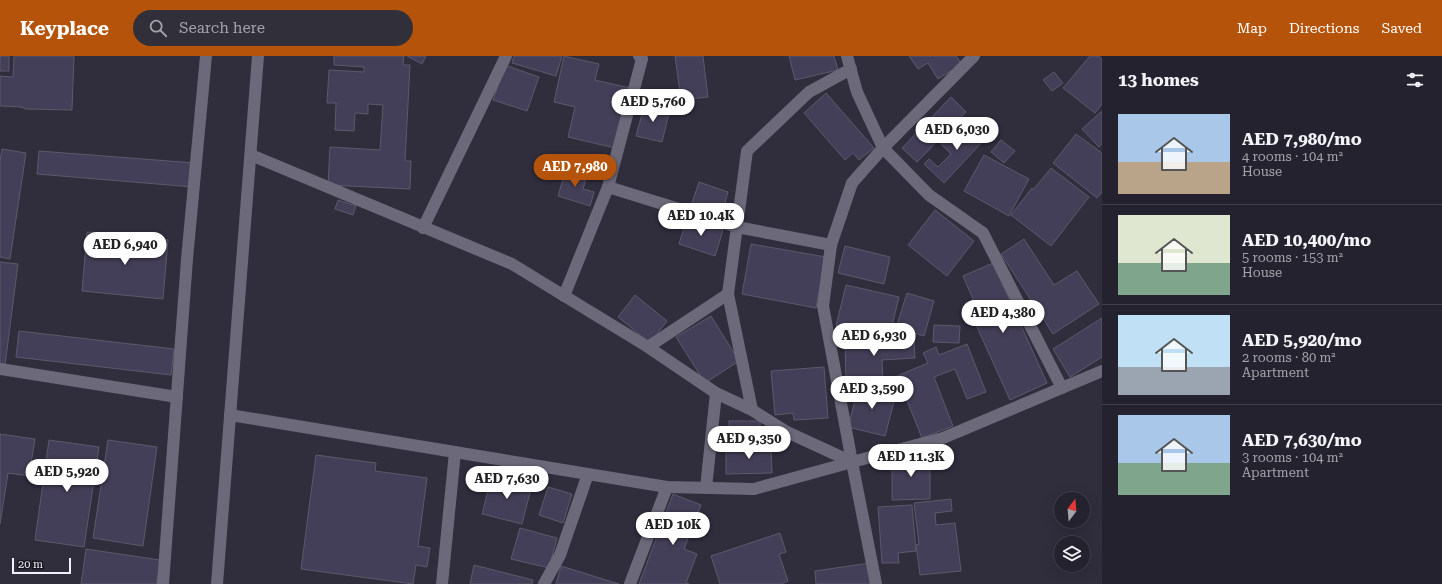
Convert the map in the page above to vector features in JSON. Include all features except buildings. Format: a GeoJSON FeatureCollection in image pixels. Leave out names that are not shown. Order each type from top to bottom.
{"type":"FeatureCollection","features":[{"type":"Feature","properties":{"kind":"street"},"geometry":{"type":"LineString","coordinates":[[163,584],[187,259],[206,56]]}},
{"type":"Feature","properties":{"kind":"street"},"geometry":{"type":"LineString","coordinates":[[217,584],[258,56]]}},
{"type":"Feature","properties":{"kind":"street"},"geometry":{"type":"LineString","coordinates":[[423,228],[506,56]]}},
{"type":"Feature","properties":{"kind":"street"},"geometry":{"type":"LineString","coordinates":[[847,56],[857,92],[883,148],[929,195],[983,233],[1062,388]]}},
{"type":"Feature","properties":{"kind":"street"},"geometry":{"type":"LineString","coordinates":[[876,584],[823,306],[830,245],[852,182],[883,148],[970,62],[974,56]]}},
{"type":"Feature","properties":{"kind":"street"},"geometry":{"type":"LineString","coordinates":[[564,296],[608,187],[641,57]]}},
{"type":"Feature","properties":{"kind":"street"},"geometry":{"type":"LineString","coordinates":[[752,410],[728,294],[746,151],[809,92],[851,69]]}},
{"type":"Feature","properties":{"kind":"street"},"geometry":{"type":"LineString","coordinates":[[250,155],[512,264],[648,347],[716,393],[752,410],[787,432],[852,462]]}},
{"type":"Feature","properties":{"kind":"street"},"geometry":{"type":"LineString","coordinates":[[608,187],[737,227],[830,245]]}},
{"type":"Feature","properties":{"kind":"street"},"geometry":{"type":"LineString","coordinates":[[648,347],[728,294]]}},
{"type":"Feature","properties":{"kind":"street"},"geometry":{"type":"LineString","coordinates":[[0,368],[177,397]]}},
{"type":"Feature","properties":{"kind":"street"},"geometry":{"type":"LineString","coordinates":[[230,415],[667,487],[754,489],[943,438],[1102,371]]}},
{"type":"Feature","properties":{"kind":"street"},"geometry":{"type":"LineString","coordinates":[[706,488],[716,393]]}},
{"type":"Feature","properties":{"kind":"street"},"geometry":{"type":"LineString","coordinates":[[442,584],[455,452]]}},
{"type":"Feature","properties":{"kind":"street"},"geometry":{"type":"LineString","coordinates":[[544,584],[560,555],[588,474]]}},
{"type":"Feature","properties":{"kind":"street"},"geometry":{"type":"LineString","coordinates":[[630,584],[667,487]]}}]}
